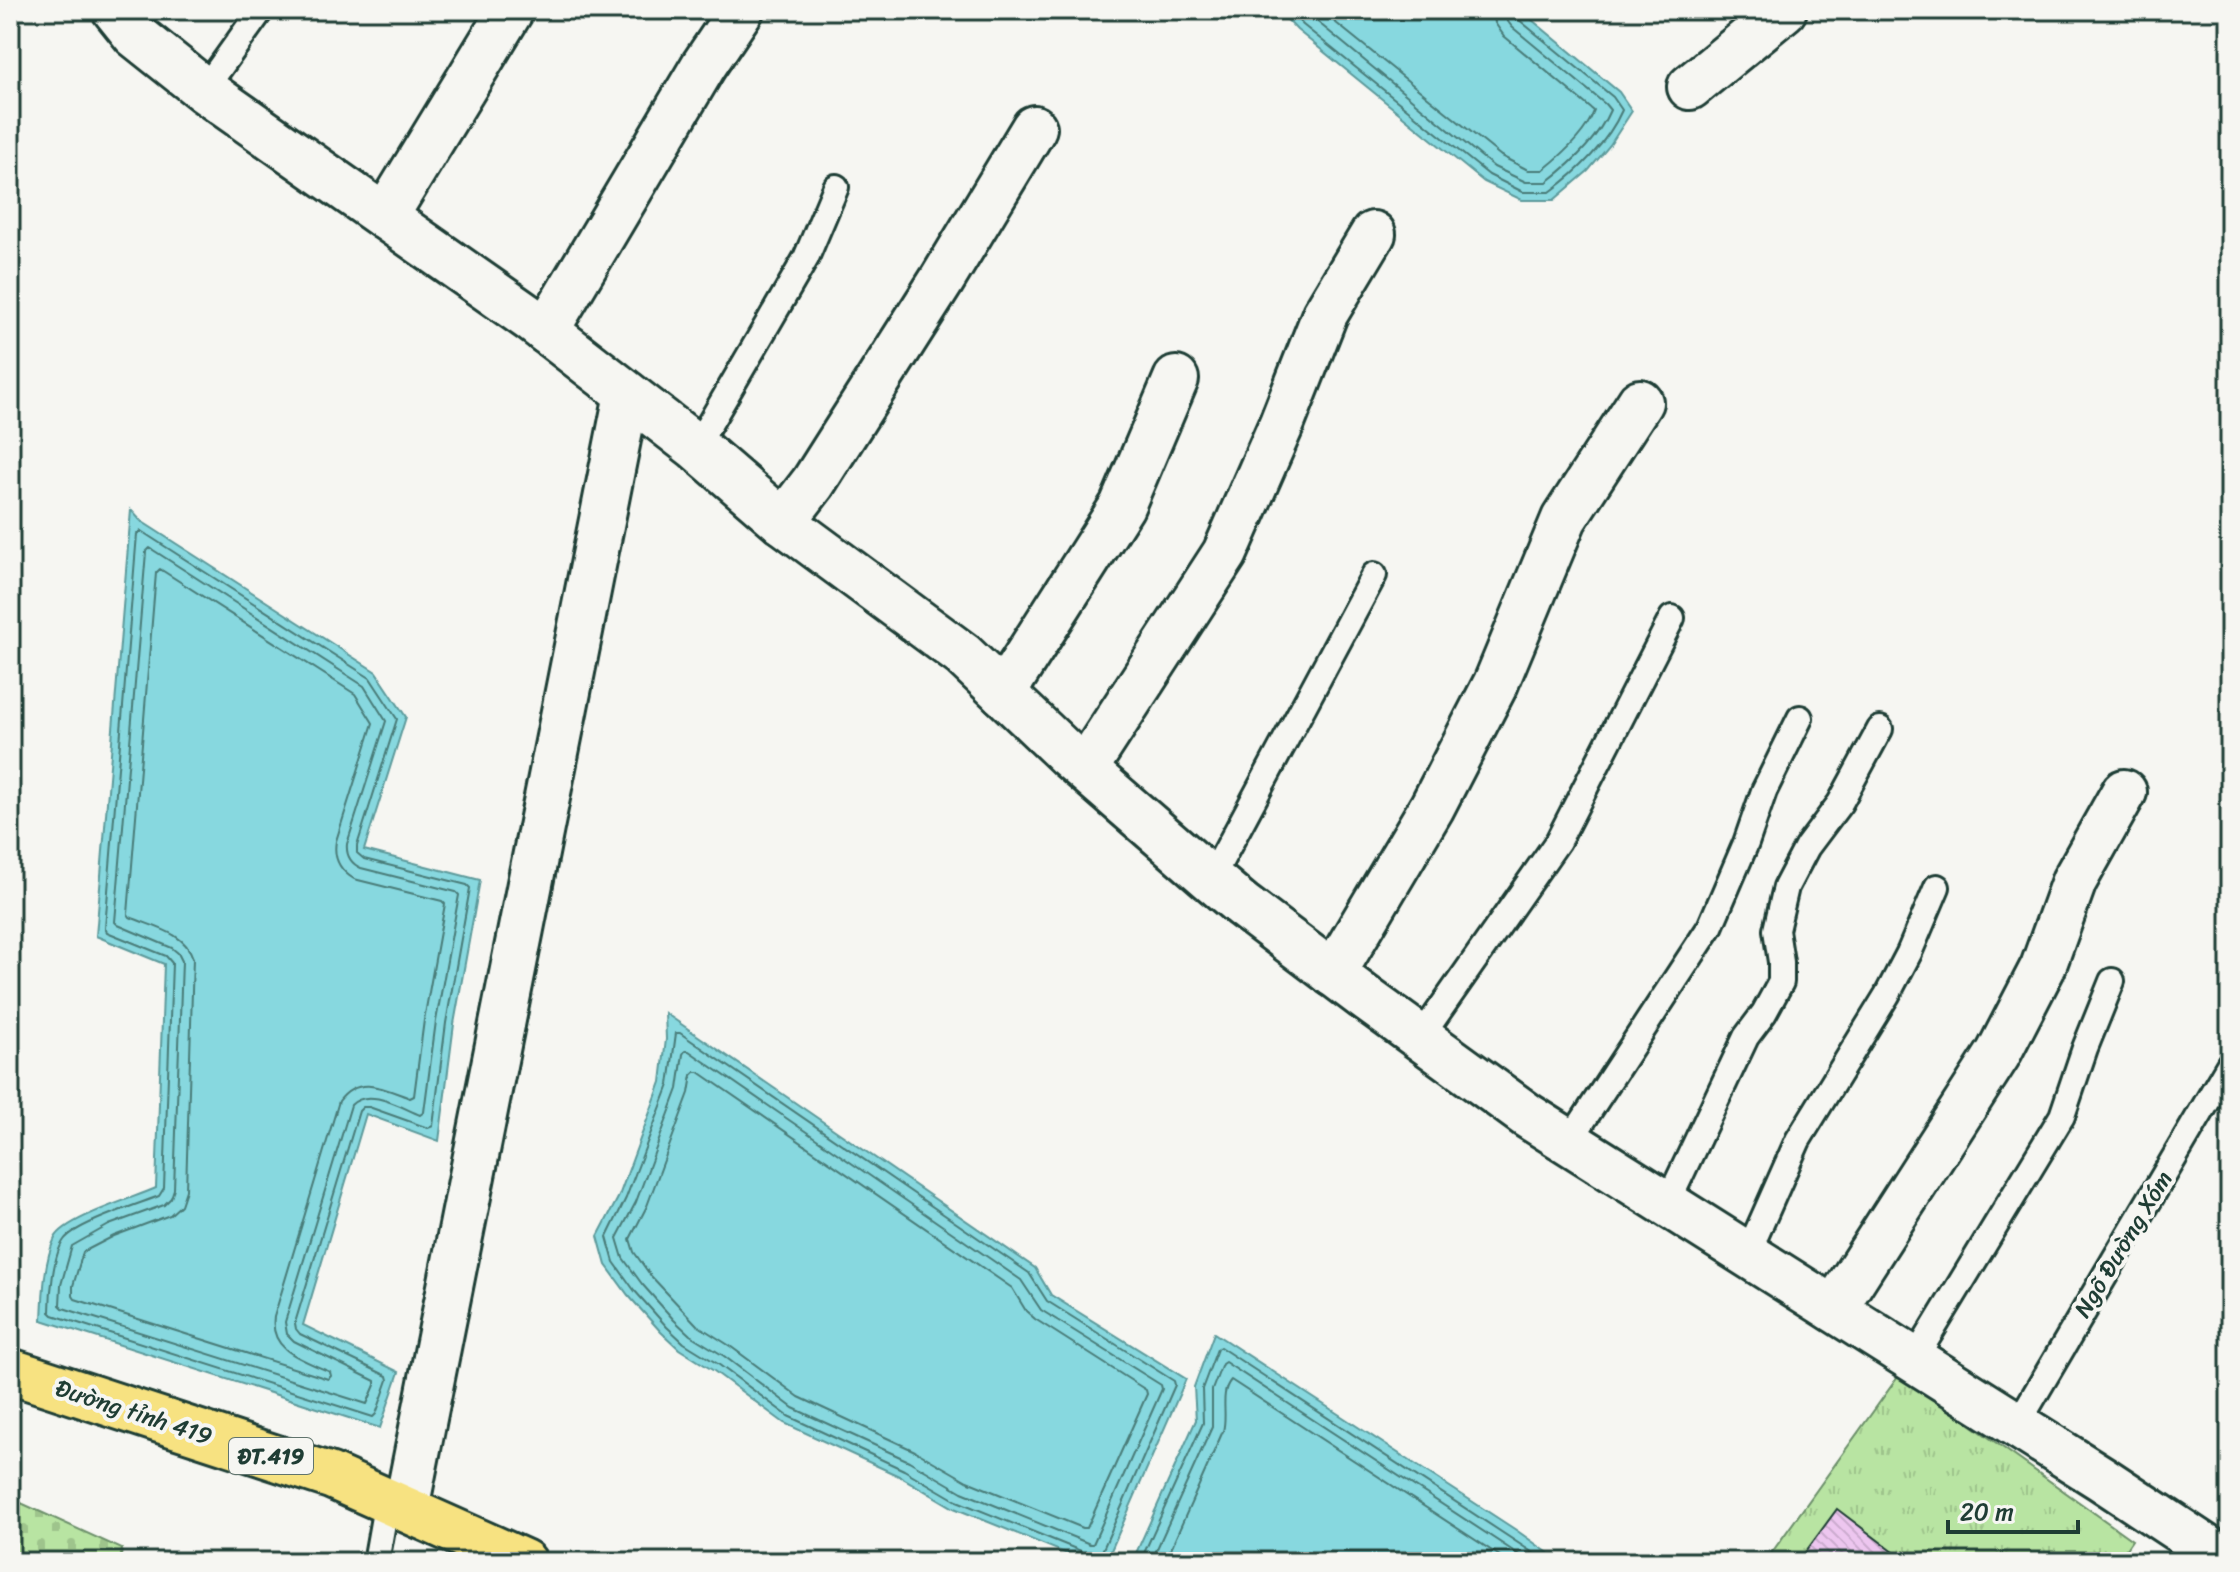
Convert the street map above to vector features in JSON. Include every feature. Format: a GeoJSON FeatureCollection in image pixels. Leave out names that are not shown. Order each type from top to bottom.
{"type":"FeatureCollection","features":[{"type":"Feature","properties":{"kind":"main road","name":"Đường tỉnh 419"},"geometry":{"type":"LineString","coordinates":[[10,1371],[331,1476],[524,1562]]}},
{"type":"Feature","properties":{"kind":"street"},"geometry":{"type":"LineString","coordinates":[[115,10],[135,35],[204,90],[546,331],[696,447],[783,522],[963,655],[1085,769],[1211,879],[1333,974],[1528,1116],[2017,1425],[2213,1558]]}},
{"type":"Feature","properties":{"kind":"street"},"geometry":{"type":"LineString","coordinates":[[385,217],[511,10]]}},
{"type":"Feature","properties":{"kind":"street"},"geometry":{"type":"LineString","coordinates":[[546,331],[704,65],[741,10]]}},
{"type":"Feature","properties":{"kind":"street"},"geometry":{"type":"LineString","coordinates":[[1690,87],[1784,10]]}},
{"type":"Feature","properties":{"kind":"street"},"geometry":{"type":"LineString","coordinates":[[783,522],[813,483],[1034,128]]}},
{"type":"Feature","properties":{"kind":"street"},"geometry":{"type":"LineString","coordinates":[[1085,769],[1225,553],[1282,423],[1325,314],[1373,234]]}},
{"type":"Feature","properties":{"kind":"street"},"geometry":{"type":"LineString","coordinates":[[1003,693],[1122,506],[1176,379]]}},
{"type":"Feature","properties":{"kind":"street"},"geometry":{"type":"LineString","coordinates":[[397,1505],[627,394]]}},
{"type":"Feature","properties":{"kind":"street"},"geometry":{"type":"LineString","coordinates":[[1333,974],[1432,807],[1496,683],[1564,519],[1640,402]]}},
{"type":"Feature","properties":{"kind":"street"},"geometry":{"type":"LineString","coordinates":[[1834,1309],[1998,1054],[2043,967],[2074,881],[2124,792]]}},
{"type":"Feature","properties":{"kind":"lane"},"geometry":{"type":"LineString","coordinates":[[204,90],[261,10]]}},
{"type":"Feature","properties":{"kind":"lane"},"geometry":{"type":"LineString","coordinates":[[696,447],[806,258],[836,187]]}},
{"type":"Feature","properties":{"kind":"lane"},"geometry":{"type":"LineString","coordinates":[[1211,879],[1374,575]]}},
{"type":"Feature","properties":{"kind":"lane"},"geometry":{"type":"LineString","coordinates":[[1420,1038],[1558,841],[1672,618]]}},
{"type":"Feature","properties":{"kind":"lane"},"geometry":{"type":"LineString","coordinates":[[1569,1142],[1710,927],[1746,843],[1764,791],[1800,718]]}},
{"type":"Feature","properties":{"kind":"lane"},"geometry":{"type":"LineString","coordinates":[[1667,1204],[1746,1037],[1781,982],[1776,930],[1786,887],[1807,847],[1840,803],[1880,729]]}},
{"type":"Feature","properties":{"kind":"lane"},"geometry":{"type":"LineString","coordinates":[[1747,1255],[1798,1140],[1887,995],[1937,887]]}},
{"type":"Feature","properties":{"kind":"lane"},"geometry":{"type":"LineString","coordinates":[[1914,1360],[2062,1116],[2112,981]]}},
{"type":"Feature","properties":{"kind":"lane","name":"Ngõ Đường Xóm"},"geometry":{"type":"LineString","coordinates":[[2017,1425],[2230,1063]]}},
{"type":"Feature","properties":{"kind":"lane"},"geometry":{"type":"LineString","coordinates":[[376,1562],[397,1505]]}},
{"type":"Feature","properties":{"kind":"green space"},"geometry":{"type":"Polygon","coordinates":[[[1900,1374],[2132,1540],[2117,1562],[1765,1562],[1900,1374]]]}},
{"type":"Feature","properties":{"kind":"green space"},"geometry":{"type":"Polygon","coordinates":[[[10,1498],[122,1549],[120,1562],[10,1562],[10,1498]]]}},
{"type":"Feature","properties":{"kind":"water"},"geometry":{"type":"Polygon","coordinates":[[[1278,10],[1520,10],[1619,92],[1632,111],[1588,171],[1554,200],[1522,200],[1484,182],[1297,30],[1278,10]]]}},
{"type":"Feature","properties":{"kind":"water"},"geometry":{"type":"Polygon","coordinates":[[[131,510],[141,521],[376,672],[406,717],[364,850],[480,880],[454,1024],[439,1141],[366,1114],[303,1325],[399,1372],[380,1428],[42,1320],[48,1257],[61,1231],[86,1216],[156,1188],[164,964],[96,936],[131,510]]]}},
{"type":"Feature","properties":{"kind":"water"},"geometry":{"type":"Polygon","coordinates":[[[665,1013],[1035,1268],[1051,1295],[1186,1379],[1106,1562],[1087,1562],[954,1508],[901,1477],[784,1423],[679,1349],[628,1295],[606,1265],[598,1236],[619,1196],[661,1082],[666,1039],[665,1013]]]}},
{"type":"Feature","properties":{"kind":"water"},"geometry":{"type":"Polygon","coordinates":[[[1214,1333],[1561,1562],[1132,1562],[1196,1420],[1194,1387],[1214,1333]]]}},
{"type":"Feature","properties":{"kind":"building"},"geometry":{"type":"Polygon","coordinates":[[[1837,1509],[1899,1556],[1895,1562],[1798,1562],[1837,1509]]]}}]}
